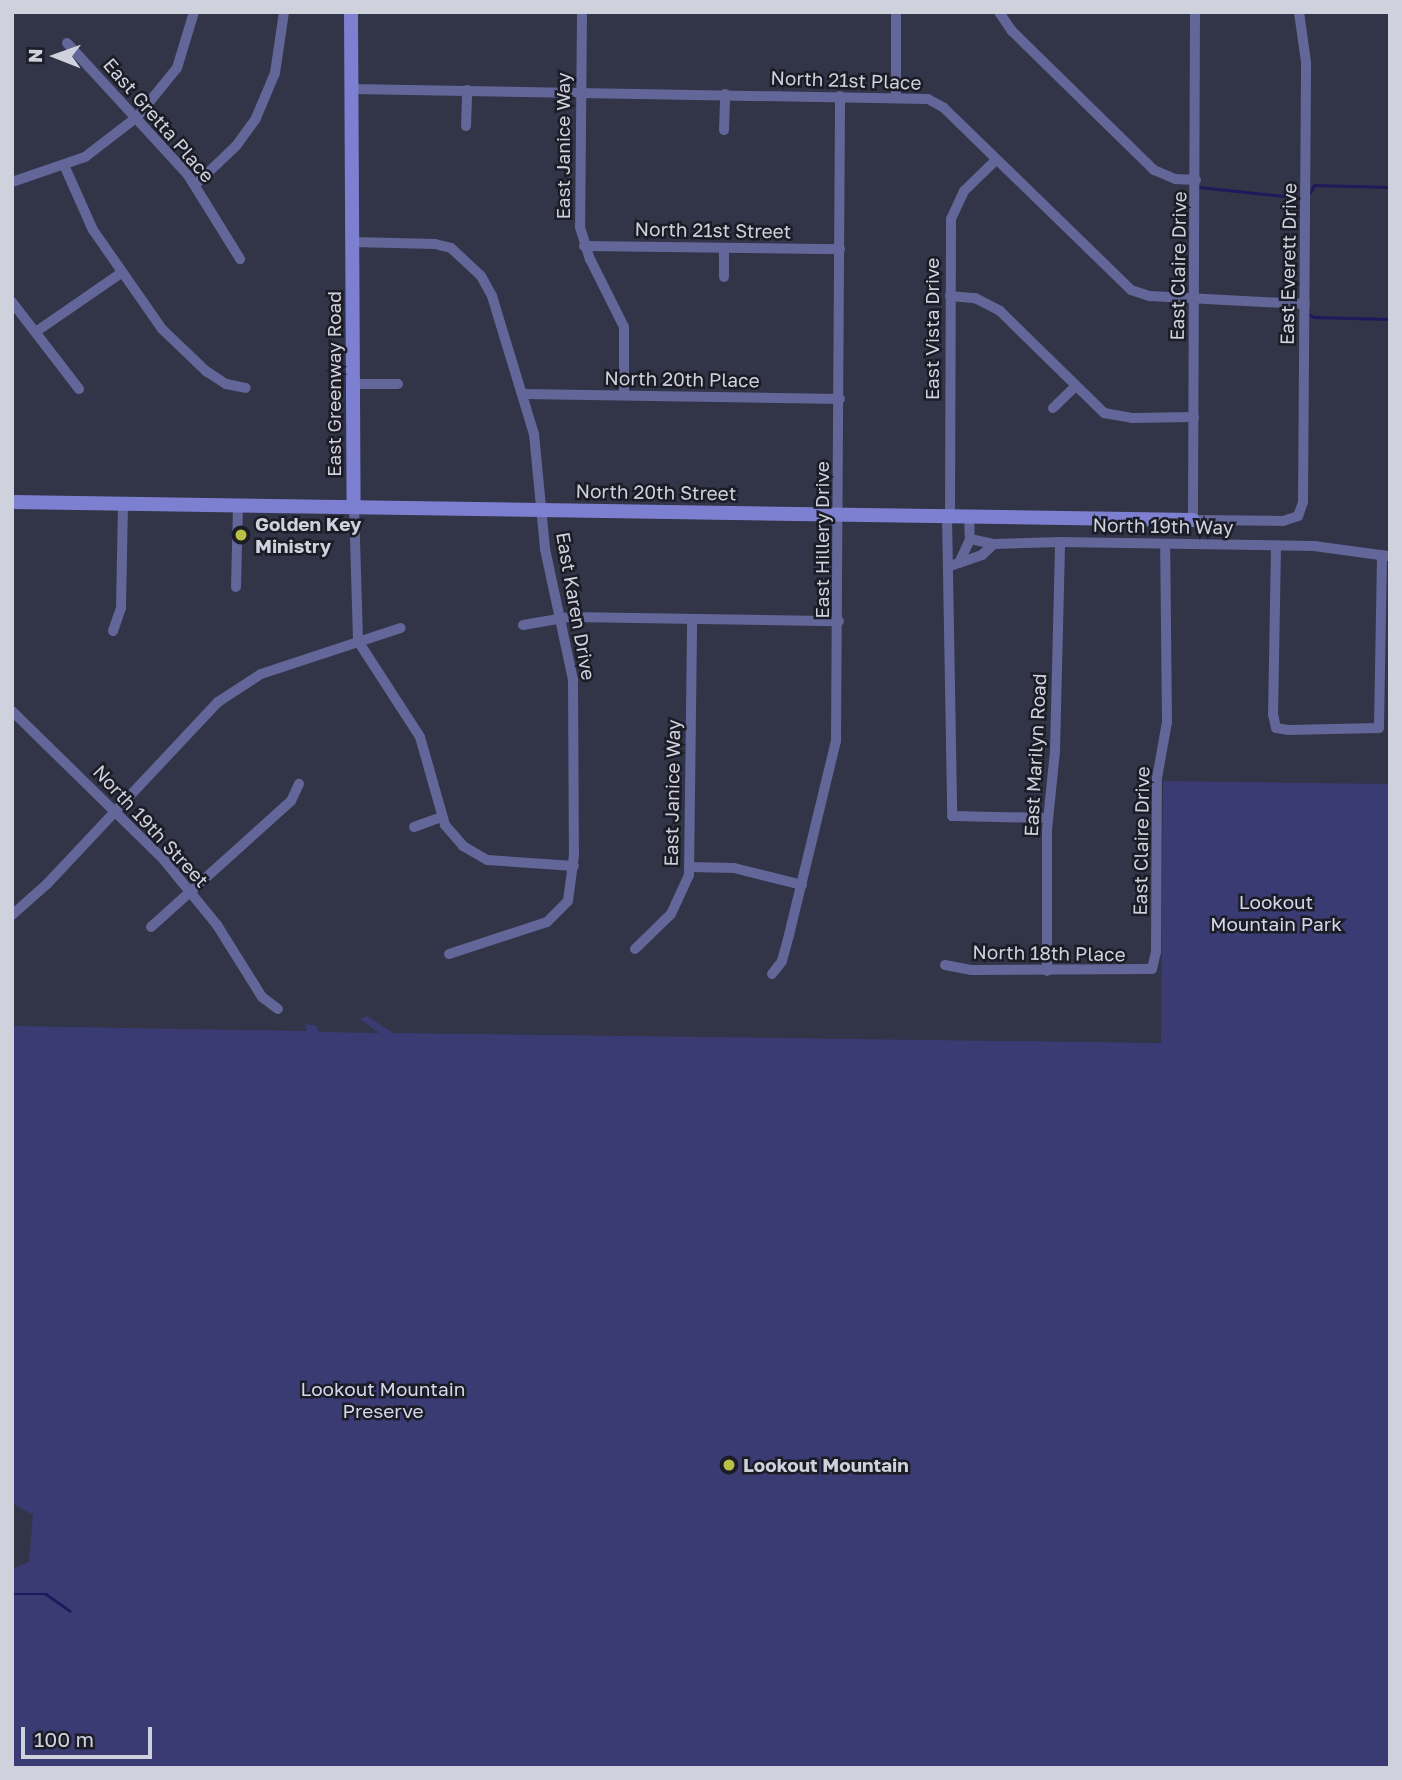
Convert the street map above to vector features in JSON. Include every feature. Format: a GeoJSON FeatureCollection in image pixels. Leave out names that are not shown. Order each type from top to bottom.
{"type":"FeatureCollection","features":[{"type":"Feature","properties":{"kind":"street"},"geometry":{"type":"LineString","coordinates":[[12,182],[64,165],[114,138],[137,117],[177,68],[194,12]]}},
{"type":"Feature","properties":{"kind":"street"},"geometry":{"type":"LineString","coordinates":[[195,185],[236,146],[256,118],[275,73],[285,12]]}},
{"type":"Feature","properties":{"kind":"street","name":"East Greenway Road"},"geometry":{"type":"LineString","coordinates":[[351,12],[354,505],[359,641]]}},
{"type":"Feature","properties":{"kind":"street","name":"East Janice Way"},"geometry":{"type":"LineString","coordinates":[[582,12],[580,227],[584,246],[624,327],[624,395]]}},
{"type":"Feature","properties":{"kind":"street"},"geometry":{"type":"LineString","coordinates":[[896,12],[896,97]]}},
{"type":"Feature","properties":{"kind":"street"},"geometry":{"type":"LineString","coordinates":[[999,12],[1084,95],[1154,170],[1175,179],[1196,180]]}},
{"type":"Feature","properties":{"kind":"street","name":"East Claire Drive"},"geometry":{"type":"LineString","coordinates":[[1193,520],[1195,12]]}},
{"type":"Feature","properties":{"kind":"street","name":"East Everett Drive"},"geometry":{"type":"LineString","coordinates":[[1298,516],[1303,502],[1306,62],[1299,12]]}},
{"type":"Feature","properties":{"kind":"street","name":"East Gretta Place"},"geometry":{"type":"LineString","coordinates":[[67,43],[137,117],[195,185],[240,259]]}},
{"type":"Feature","properties":{"kind":"street","name":"North 21st Place"},"geometry":{"type":"LineString","coordinates":[[351,89],[896,97],[936,103],[1125,286],[1150,296],[1305,304]]}},
{"type":"Feature","properties":{"kind":"street"},"geometry":{"type":"LineString","coordinates":[[466,126],[467,90]]}},
{"type":"Feature","properties":{"kind":"street"},"geometry":{"type":"LineString","coordinates":[[724,130],[725,94]]}},
{"type":"Feature","properties":{"kind":"street","name":"East Hillery Drive"},"geometry":{"type":"LineString","coordinates":[[772,974],[782,961],[835,753],[840,514],[840,96]]}},
{"type":"Feature","properties":{"kind":"street","name":"East Vista Drive"},"geometry":{"type":"LineString","coordinates":[[996,160],[954,207],[950,296],[947,545],[954,564],[952,816],[1048,818]]}},
{"type":"Feature","properties":{"kind":"street"},"geometry":{"type":"LineString","coordinates":[[64,165],[93,230],[121,272],[185,353],[226,384],[246,388]]}},
{"type":"Feature","properties":{"kind":"street","name":"East Karen Drive"},"geometry":{"type":"LineString","coordinates":[[353,242],[435,244],[451,248],[481,276],[492,296],[523,394],[541,474],[542,509],[574,695],[574,866],[568,901],[547,922],[449,954]]}},
{"type":"Feature","properties":{"kind":"street","name":"North 21st Street"},"geometry":{"type":"LineString","coordinates":[[584,246],[840,249]]}},
{"type":"Feature","properties":{"kind":"street"},"geometry":{"type":"LineString","coordinates":[[724,248],[724,277]]}},
{"type":"Feature","properties":{"kind":"street"},"geometry":{"type":"LineString","coordinates":[[37,331],[121,272]]}},
{"type":"Feature","properties":{"kind":"street"},"geometry":{"type":"LineString","coordinates":[[950,296],[992,305],[1104,414],[1132,418],[1194,418]]}},
{"type":"Feature","properties":{"kind":"street"},"geometry":{"type":"LineString","coordinates":[[12,302],[37,331],[64,375],[79,389]]}},
{"type":"Feature","properties":{"kind":"street"},"geometry":{"type":"LineString","coordinates":[[354,384],[398,384]]}},
{"type":"Feature","properties":{"kind":"street"},"geometry":{"type":"LineString","coordinates":[[1054,408],[1076,386]]}},
{"type":"Feature","properties":{"kind":"street","name":"North 20th Place"},"geometry":{"type":"LineString","coordinates":[[523,394],[840,399]]}},
{"type":"Feature","properties":{"kind":"street","name":"North 20th Street"},"geometry":{"type":"LineString","coordinates":[[12,502],[354,505],[1283,521],[1298,516]]}},
{"type":"Feature","properties":{"kind":"street"},"geometry":{"type":"LineString","coordinates":[[113,631],[121,608],[123,503]]}},
{"type":"Feature","properties":{"kind":"street"},"geometry":{"type":"LineString","coordinates":[[236,587],[238,505]]}},
{"type":"Feature","properties":{"kind":"street","name":"East Vista Drive"},"geometry":{"type":"LineString","coordinates":[[954,564],[966,544],[969,515]]}},
{"type":"Feature","properties":{"kind":"street","name":"North 19th Way"},"geometry":{"type":"LineString","coordinates":[[954,564],[982,555],[994,544],[1060,542],[1276,546],[1387,555]]}},
{"type":"Feature","properties":{"kind":"street","name":"East Marilyn Road"},"geometry":{"type":"LineString","coordinates":[[1047,971],[1048,818],[1055,751],[1060,542]]}},
{"type":"Feature","properties":{"kind":"street"},"geometry":{"type":"LineString","coordinates":[[947,545],[994,544]]}},
{"type":"Feature","properties":{"kind":"street","name":"East Claire Drive"},"geometry":{"type":"LineString","coordinates":[[1152,969],[1157,778],[1167,722],[1165,545]]}},
{"type":"Feature","properties":{"kind":"street"},"geometry":{"type":"LineString","coordinates":[[1276,546],[1276,728],[1371,731],[1379,728],[1387,555]]}},
{"type":"Feature","properties":{"kind":"street"},"geometry":{"type":"LineString","coordinates":[[523,625],[560,618],[839,621]]}},
{"type":"Feature","properties":{"kind":"street","name":"East Janice Way"},"geometry":{"type":"LineString","coordinates":[[635,949],[671,914],[689,867],[692,619]]}},
{"type":"Feature","properties":{"kind":"street"},"geometry":{"type":"LineString","coordinates":[[12,915],[47,884],[195,722],[240,686],[285,665],[401,628]]}},
{"type":"Feature","properties":{"kind":"street"},"geometry":{"type":"LineString","coordinates":[[359,641],[420,737],[441,817],[463,846],[487,860],[574,866]]}},
{"type":"Feature","properties":{"kind":"street","name":"North 19th Street"},"geometry":{"type":"LineString","coordinates":[[12,710],[115,810],[192,892],[262,997],[278,1009]]}},
{"type":"Feature","properties":{"kind":"street"},"geometry":{"type":"LineString","coordinates":[[151,927],[291,800],[299,784]]}},
{"type":"Feature","properties":{"kind":"street"},"geometry":{"type":"LineString","coordinates":[[414,827],[441,817]]}},
{"type":"Feature","properties":{"kind":"street"},"geometry":{"type":"LineString","coordinates":[[689,867],[734,868],[802,885]]}},
{"type":"Feature","properties":{"kind":"street","name":"North 18th Place"},"geometry":{"type":"LineString","coordinates":[[945,965],[971,970],[1152,969]]}},
{"type":"Feature","properties":{"kind":"green space","name":"Lookout Mountain Preserve"},"geometry":{"type":"Polygon","coordinates":[[[1163,781],[1390,784],[1390,1768],[12,1768],[12,1569],[29,1562],[33,1515],[12,1503],[12,1026],[307,1031],[305,1024],[317,1026],[319,1032],[379,1033],[360,1019],[367,1016],[393,1033],[1161,1043],[1163,781]]]}},
{"type":"Feature","properties":{"kind":"waterway"},"geometry":{"type":"LineString","coordinates":[[1310,193],[1314,185],[1390,187]]}},
{"type":"Feature","properties":{"kind":"waterway"},"geometry":{"type":"LineString","coordinates":[[1199,187],[1303,198]]}},
{"type":"Feature","properties":{"kind":"waterway"},"geometry":{"type":"LineString","coordinates":[[1307,313],[1314,317],[1390,319]]}},
{"type":"Feature","properties":{"kind":"waterway"},"geometry":{"type":"LineString","coordinates":[[12,1594],[46,1594],[70,1611]]}},
{"type":"Feature","properties":{"kind":"place","name":"Golden Key Ministry"},"geometry":{"type":"Point","coordinates":[241,535]}},
{"type":"Feature","properties":{"kind":"place","name":"Lookout Mountain"},"geometry":{"type":"Point","coordinates":[729,1465]}},
{"type":"Feature","properties":{"kind":"park label","name":"Lookout Mountain Park"},"geometry":{"type":"Point","coordinates":[1276,913]}}]}
